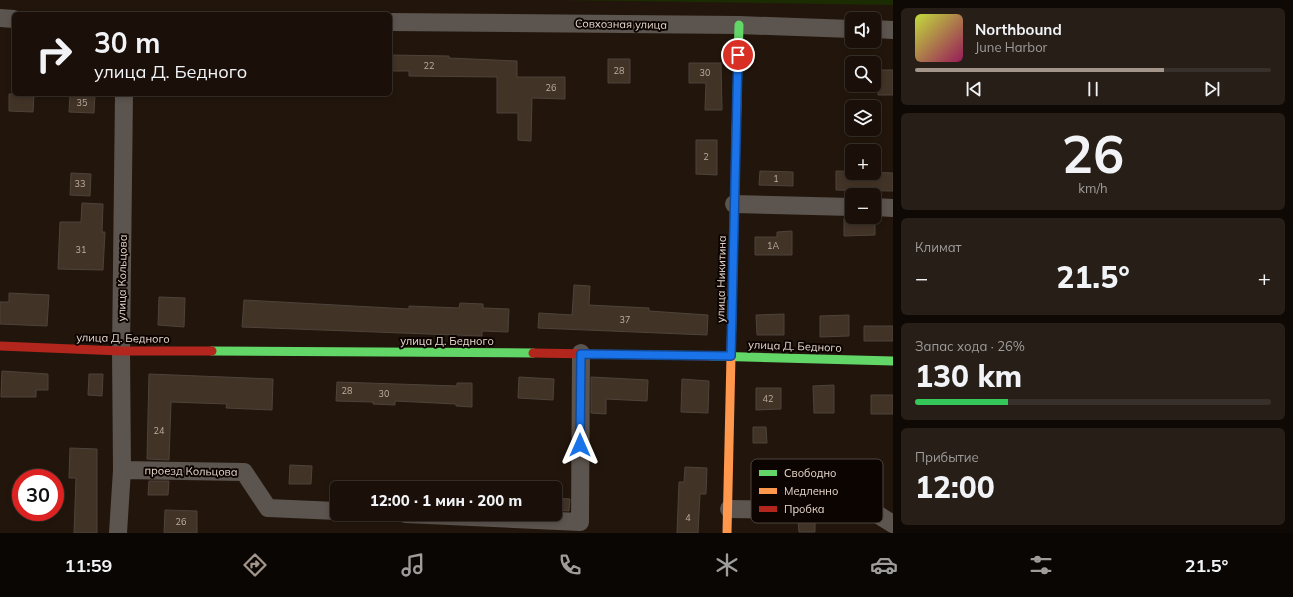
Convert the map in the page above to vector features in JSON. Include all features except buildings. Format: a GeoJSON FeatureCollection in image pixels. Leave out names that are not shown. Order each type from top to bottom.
{"type":"FeatureCollection","features":[{"type":"Feature","properties":{"kind":"street"},"geometry":{"type":"LineString","coordinates":[[0,18],[12,19]]}},
{"type":"Feature","properties":{"kind":"street","name":"Совхозная улица"},"geometry":{"type":"LineString","coordinates":[[392,22],[739,25],[845,29]]}},
{"type":"Feature","properties":{"kind":"street","name":"улица Никитина"},"geometry":{"type":"LineString","coordinates":[[727,533],[739,25]]}},
{"type":"Feature","properties":{"kind":"street"},"geometry":{"type":"LineString","coordinates":[[881,29],[893,30]]}},
{"type":"Feature","properties":{"kind":"street","name":"улица Кольцова"},"geometry":{"type":"LineString","coordinates":[[118,533],[122,470],[121,350],[124,96]]}},
{"type":"Feature","properties":{"kind":"street"},"geometry":{"type":"LineString","coordinates":[[734,204],[845,207]]}},
{"type":"Feature","properties":{"kind":"street"},"geometry":{"type":"LineString","coordinates":[[881,207],[893,208]]}},
{"type":"Feature","properties":{"kind":"street","name":"улица Д. Бедного"},"geometry":{"type":"LineString","coordinates":[[0,346],[121,350],[731,356],[893,361]]}},
{"type":"Feature","properties":{"kind":"street"},"geometry":{"type":"LineString","coordinates":[[558,521],[580,522],[581,354]]}},
{"type":"Feature","properties":{"kind":"street","name":"проезд Кольцова"},"geometry":{"type":"LineString","coordinates":[[122,470],[244,472],[268,508],[330,511]]}},
{"type":"Feature","properties":{"kind":"street"},"geometry":{"type":"LineString","coordinates":[[728,509],[751,509]]}},
{"type":"Feature","properties":{"kind":"street"},"geometry":{"type":"LineString","coordinates":[[883,518],[893,524]]}},
{"type":"Feature","properties":{"kind":"green space"},"geometry":{"type":"Polygon","coordinates":[[[557,0],[893,0],[893,5],[557,0]]]}},
{"type":"Feature","properties":{"kind":"traffic: fast"},"geometry":{"type":"LineString","coordinates":[[736,137],[739,25]]}},
{"type":"Feature","properties":{"kind":"traffic: fast"},"geometry":{"type":"LineString","coordinates":[[212,351],[533,353]]}},
{"type":"Feature","properties":{"kind":"traffic: fast"},"geometry":{"type":"LineString","coordinates":[[710,356],[893,361]]}},
{"type":"Feature","properties":{"kind":"traffic: slow"},"geometry":{"type":"LineString","coordinates":[[727,533],[732,312]]}},
{"type":"Feature","properties":{"kind":"traffic: jam"},"geometry":{"type":"LineString","coordinates":[[732,312],[736,137]]}},
{"type":"Feature","properties":{"kind":"traffic: jam"},"geometry":{"type":"LineString","coordinates":[[0,346],[121,351],[212,351]]}},
{"type":"Feature","properties":{"kind":"traffic: jam"},"geometry":{"type":"LineString","coordinates":[[533,353],[710,356]]}},
{"type":"Feature","properties":{"kind":"route"},"geometry":{"type":"LineString","coordinates":[[580,445],[581,354],[731,356],[738,55]]}}]}
